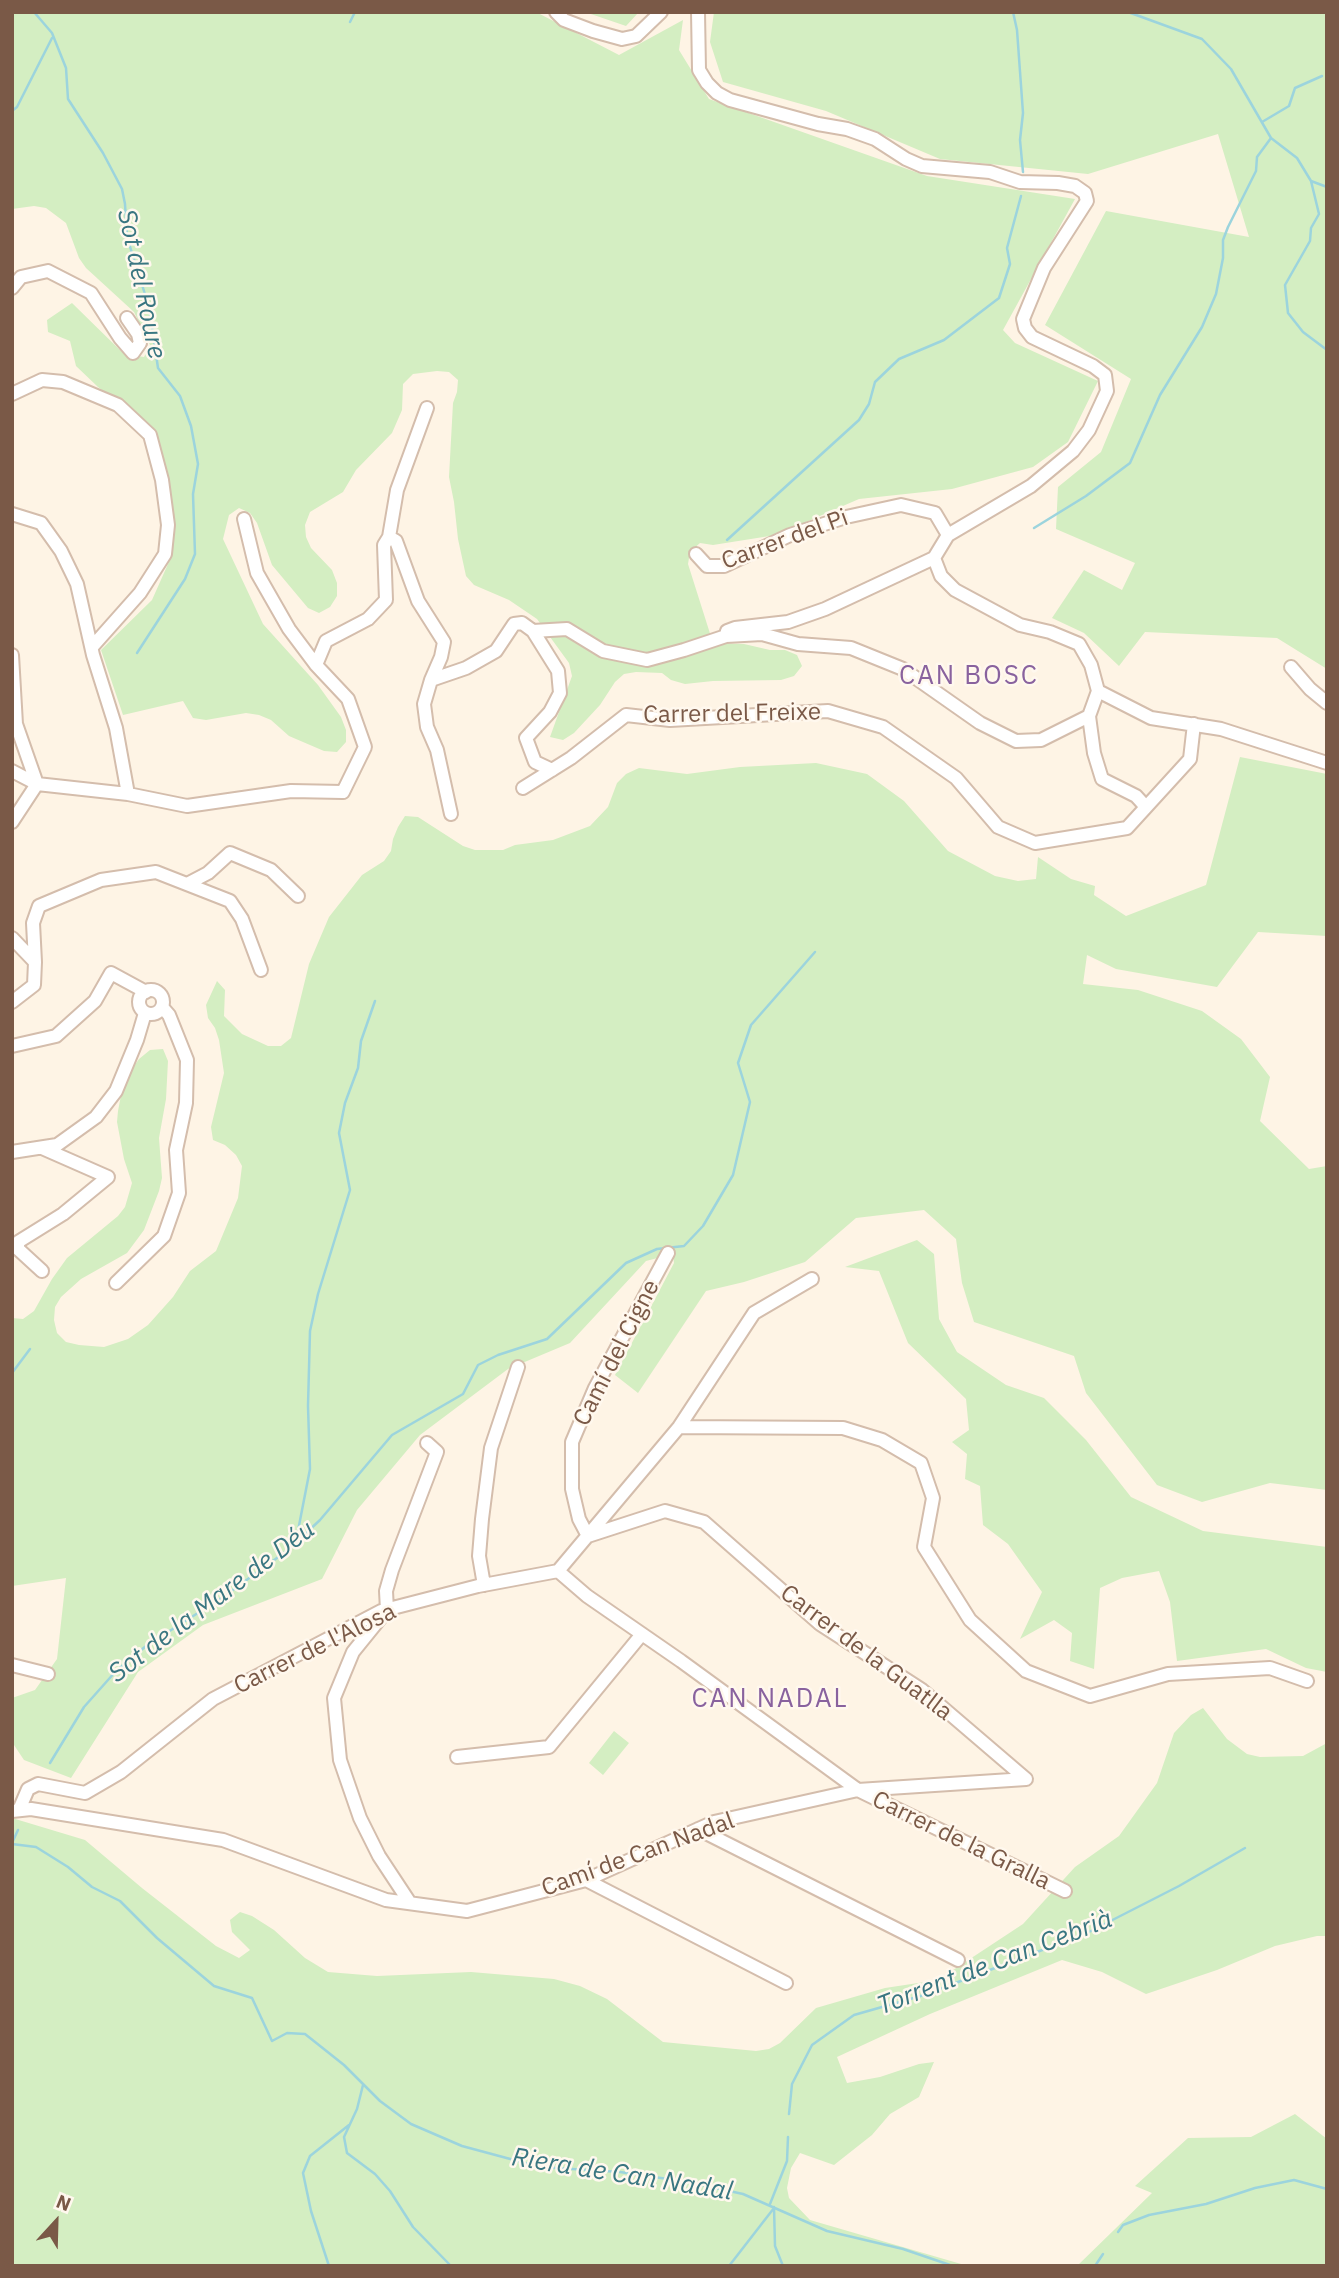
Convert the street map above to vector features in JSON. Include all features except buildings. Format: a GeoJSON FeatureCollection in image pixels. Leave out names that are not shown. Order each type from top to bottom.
{"type":"FeatureCollection","features":[{"type":"Feature","properties":{"kind":"street"},"geometry":{"type":"LineString","coordinates":[[556,12],[564,20],[622,39],[636,36],[661,12]]}},
{"type":"Feature","properties":{"kind":"street"},"geometry":{"type":"LineString","coordinates":[[698,12],[699,70],[717,93],[730,100],[818,124],[848,129],[875,139],[922,166],[990,172],[1020,182],[1058,183],[1074,186],[1085,193],[1087,201],[1044,268],[1023,319],[1025,328],[1032,337],[1094,366],[1105,376],[1107,391],[1089,430],[1073,452],[1031,486],[948,535],[934,558],[825,609],[788,621],[735,628],[727,631],[726,636]]}},
{"type":"Feature","properties":{"kind":"street"},"geometry":{"type":"LineString","coordinates":[[12,288],[22,277],[48,271],[91,293],[133,353],[140,343],[138,334],[127,318]]}},
{"type":"Feature","properties":{"kind":"street"},"geometry":{"type":"LineString","coordinates":[[12,394],[42,380],[63,382],[118,405],[150,435],[162,480],[168,525],[165,554],[140,593],[92,647]]}},
{"type":"Feature","properties":{"kind":"street"},"geometry":{"type":"LineString","coordinates":[[316,665],[326,641],[368,620],[386,600],[386,541],[397,490],[427,408]]}},
{"type":"Feature","properties":{"kind":"street","name":"Carrer del Pi"},"geometry":{"type":"LineString","coordinates":[[696,554],[707,566],[724,566],[790,535],[846,516],[901,505],[936,513],[948,535]]}},
{"type":"Feature","properties":{"kind":"street"},"geometry":{"type":"LineString","coordinates":[[12,514],[41,523],[61,551],[77,584],[116,728],[128,794]]}},
{"type":"Feature","properties":{"kind":"street"},"geometry":{"type":"LineString","coordinates":[[12,771],[37,784],[128,794],[187,806],[291,791],[342,792],[365,747],[348,699],[316,665],[289,629],[257,573],[244,519]]}},
{"type":"Feature","properties":{"kind":"street"},"geometry":{"type":"LineString","coordinates":[[386,541],[396,541],[418,601],[444,642],[424,704],[427,727],[437,750],[451,814]]}},
{"type":"Feature","properties":{"kind":"street"},"geometry":{"type":"LineString","coordinates":[[934,558],[942,576],[955,590],[1020,625],[1050,632],[1079,644],[1091,665],[1098,691],[1089,716],[1094,753],[1102,779],[1136,796],[1146,807]]}},
{"type":"Feature","properties":{"kind":"street"},"geometry":{"type":"LineString","coordinates":[[431,680],[466,668],[496,651],[514,624],[522,623],[533,631],[558,671],[560,693],[550,712],[526,738],[535,762],[552,769]]}},
{"type":"Feature","properties":{"kind":"street"},"geometry":{"type":"LineString","coordinates":[[533,631],[567,629],[603,651],[647,660],[726,636],[762,634],[798,644],[850,648],[903,669],[980,723],[1016,741],[1041,740],[1089,716]]}},
{"type":"Feature","properties":{"kind":"street"},"geometry":{"type":"LineString","coordinates":[[12,654],[16,724],[37,784]]}},
{"type":"Feature","properties":{"kind":"street"},"geometry":{"type":"LineString","coordinates":[[1291,667],[1310,689],[1327,703]]}},
{"type":"Feature","properties":{"kind":"street"},"geometry":{"type":"LineString","coordinates":[[1098,691],[1151,718],[1221,729],[1327,763]]}},
{"type":"Feature","properties":{"kind":"street","name":"Carrer del Freixe"},"geometry":{"type":"LineString","coordinates":[[523,788],[571,758],[626,715],[670,720],[828,710],[883,727],[956,778],[998,827],[1035,843],[1127,828],[1189,759],[1194,724]]}},
{"type":"Feature","properties":{"kind":"street"},"geometry":{"type":"LineString","coordinates":[[12,822],[37,784]]}},
{"type":"Feature","properties":{"kind":"street"},"geometry":{"type":"LineString","coordinates":[[187,884],[208,873],[230,853],[271,870],[298,896]]}},
{"type":"Feature","properties":{"kind":"street"},"geometry":{"type":"LineString","coordinates":[[12,1002],[34,985],[33,923],[39,906],[101,880],[156,873],[230,901],[242,919],[261,970]]}},
{"type":"Feature","properties":{"kind":"street"},"geometry":{"type":"LineString","coordinates":[[12,938],[35,962]]}},
{"type":"Feature","properties":{"kind":"street"},"geometry":{"type":"LineString","coordinates":[[12,1046],[56,1035],[95,1001],[111,973],[146,992]]}},
{"type":"Feature","properties":{"kind":"street"},"geometry":{"type":"LineString","coordinates":[[153,990],[163,1000],[162,1007],[156,1013],[145,1013],[139,1000],[146,992],[153,990]]}},
{"type":"Feature","properties":{"kind":"street"},"geometry":{"type":"LineString","coordinates":[[116,1283],[164,1236],[179,1193],[176,1150],[186,1102],[187,1060],[169,1015],[162,1007]]}},
{"type":"Feature","properties":{"kind":"street"},"geometry":{"type":"LineString","coordinates":[[12,1153],[57,1145],[96,1117],[116,1091],[145,1013]]}},
{"type":"Feature","properties":{"kind":"street"},"geometry":{"type":"LineString","coordinates":[[42,1148],[108,1177],[63,1214],[18,1242],[18,1249],[42,1271]]}},
{"type":"Feature","properties":{"kind":"street","name":"Camí del Cigne"},"geometry":{"type":"LineString","coordinates":[[588,1536],[579,1519],[572,1489],[572,1442],[595,1388],[668,1253]]}},
{"type":"Feature","properties":{"kind":"street"},"geometry":{"type":"LineString","coordinates":[[558,1571],[679,1427],[754,1313],[812,1279]]}},
{"type":"Feature","properties":{"kind":"street"},"geometry":{"type":"LineString","coordinates":[[484,1585],[480,1556],[491,1448],[518,1367]]}},
{"type":"Feature","properties":{"kind":"street"},"geometry":{"type":"LineString","coordinates":[[679,1427],[843,1428],[882,1440],[921,1463],[933,1498],[924,1547],[970,1620],[1026,1671],[1090,1696],[1168,1674],[1270,1668],[1307,1681]]}},
{"type":"Feature","properties":{"kind":"street"},"geometry":{"type":"LineString","coordinates":[[411,1903],[379,1856],[360,1818],[340,1760],[334,1698],[353,1652],[387,1610],[386,1591],[392,1570],[437,1452],[427,1443]]}},
{"type":"Feature","properties":{"kind":"street","name":"Carrer de la Guatlla"},"geometry":{"type":"LineString","coordinates":[[588,1536],[665,1511],[704,1522],[820,1624],[922,1690],[1026,1779]]}},
{"type":"Feature","properties":{"kind":"street","name":"Carrer de l'Alosa"},"geometry":{"type":"LineString","coordinates":[[16,1811],[28,1789],[38,1784],[85,1793],[121,1772],[213,1699],[387,1610],[484,1585],[558,1571]]}},
{"type":"Feature","properties":{"kind":"street","name":"Carrer de la Gralla"},"geometry":{"type":"LineString","coordinates":[[558,1571],[587,1596],[858,1790],[1065,1891]]}},
{"type":"Feature","properties":{"kind":"street"},"geometry":{"type":"LineString","coordinates":[[457,1757],[549,1747],[642,1634]]}},
{"type":"Feature","properties":{"kind":"street"},"geometry":{"type":"LineString","coordinates":[[12,1665],[48,1674]]}},
{"type":"Feature","properties":{"kind":"street","name":"Camí de Can Nadal"},"geometry":{"type":"LineString","coordinates":[[16,1811],[31,1809],[223,1840],[386,1900],[467,1911],[586,1880],[714,1822],[858,1790],[1026,1779]]}},
{"type":"Feature","properties":{"kind":"street"},"geometry":{"type":"LineString","coordinates":[[698,1829],[958,1960]]}},
{"type":"Feature","properties":{"kind":"street"},"geometry":{"type":"LineString","coordinates":[[586,1880],[786,1983]]}},
{"type":"Feature","properties":{"kind":"green space"},"geometry":{"type":"Polygon","coordinates":[[[12,12],[536,12],[619,55],[683,20],[679,50],[709,99],[927,176],[1075,199],[1003,330],[1015,343],[1098,381],[1068,442],[1033,467],[952,489],[859,499],[776,535],[713,545],[700,543],[690,552],[688,564],[713,643],[785,650],[797,655],[802,666],[794,676],[781,680],[685,684],[671,680],[662,673],[624,674],[615,682],[600,705],[574,733],[563,740],[550,737],[572,676],[569,663],[537,619],[509,600],[474,585],[466,576],[449,477],[453,403],[458,380],[449,372],[413,374],[403,384],[402,410],[392,433],[356,470],[343,492],[310,512],[305,525],[311,548],[332,570],[337,583],[337,596],[330,607],[319,613],[308,608],[272,565],[257,523],[250,513],[239,508],[229,515],[223,539],[263,624],[318,685],[341,717],[346,730],[346,742],[337,752],[324,751],[289,736],[271,720],[259,715],[246,713],[206,720],[193,718],[183,701],[123,715],[101,650],[152,600],[172,555],[168,484],[155,433],[76,366],[70,341],[48,332],[47,320],[72,303],[124,354],[144,357],[150,345],[134,312],[86,268],[79,258],[66,223],[46,208],[34,206],[12,209],[12,12]]]}},
{"type":"Feature","properties":{"kind":"green space"},"geometry":{"type":"Polygon","coordinates":[[[585,12],[639,12],[626,26],[585,12]]]}},
{"type":"Feature","properties":{"kind":"green space"},"geometry":{"type":"Polygon","coordinates":[[[714,12],[1327,12],[1327,669],[1277,638],[1145,632],[1119,666],[1084,633],[1052,618],[1084,570],[1122,590],[1135,563],[1056,529],[1058,487],[1101,452],[1131,379],[1045,325],[1106,211],[1249,237],[1218,134],[1088,174],[940,159],[826,111],[723,82],[710,42],[714,12]]]}},
{"type":"Feature","properties":{"kind":"green space"},"geometry":{"type":"Polygon","coordinates":[[[1240,757],[1327,774],[1327,936],[1258,932],[1217,987],[1116,969],[1087,955],[1083,984],[1138,990],[1202,1011],[1241,1039],[1270,1077],[1260,1121],[1309,1169],[1327,1166],[1327,1490],[1270,1483],[1202,1502],[1157,1485],[1086,1393],[1074,1356],[974,1322],[962,1283],[956,1239],[924,1210],[856,1218],[805,1262],[706,1291],[638,1393],[615,1375],[674,1263],[673,1254],[646,1261],[570,1343],[508,1369],[420,1435],[357,1510],[322,1579],[203,1625],[138,1672],[71,1778],[24,1760],[12,1742],[12,1698],[35,1690],[57,1659],[66,1578],[12,1586],[12,1318],[23,1319],[34,1311],[67,1258],[118,1216],[125,1207],[132,1183],[124,1159],[117,1122],[118,1111],[124,1080],[139,1059],[150,1050],[163,1049],[168,1061],[166,1099],[159,1138],[162,1178],[159,1191],[144,1230],[127,1253],[81,1279],[61,1297],[55,1307],[57,1333],[66,1342],[79,1345],[104,1347],[128,1339],[148,1325],[173,1297],[190,1271],[216,1251],[238,1198],[242,1166],[236,1155],[225,1145],[213,1140],[211,1127],[224,1073],[219,1040],[208,1018],[206,1005],[217,981],[225,990],[224,1016],[242,1034],[268,1046],[281,1046],[291,1038],[309,964],[329,917],[362,875],[384,861],[391,851],[393,839],[405,816],[418,817],[463,846],[475,850],[503,850],[515,845],[553,840],[590,826],[608,807],[617,783],[626,774],[639,768],[687,774],[740,767],[816,763],[867,774],[904,801],[948,851],[995,876],[1018,881],[1036,879],[1038,857],[1071,879],[1095,886],[1094,895],[1126,916],[1206,885],[1240,757]]]}},
{"type":"Feature","properties":{"kind":"green space"},"geometry":{"type":"Polygon","coordinates":[[[917,1240],[934,1254],[939,1319],[957,1352],[1006,1385],[1044,1398],[1086,1440],[1131,1497],[1203,1531],[1327,1547],[1327,1672],[1306,1668],[1266,1649],[1177,1661],[1170,1602],[1159,1571],[1122,1578],[1100,1588],[1094,1669],[1070,1661],[1072,1633],[1054,1620],[1020,1639],[1042,1592],[1008,1544],[983,1525],[980,1486],[965,1479],[967,1454],[952,1442],[969,1430],[966,1399],[908,1343],[879,1271],[845,1267],[917,1240]]]}},
{"type":"Feature","properties":{"kind":"green space"},"geometry":{"type":"Polygon","coordinates":[[[1203,1708],[1227,1739],[1247,1754],[1260,1757],[1303,1756],[1327,1743],[1327,1936],[1275,1946],[1217,1970],[1146,1994],[1102,1972],[1062,1960],[930,2014],[837,2057],[847,2083],[934,2062],[919,2097],[890,2114],[872,2135],[834,2165],[800,2153],[791,2168],[787,2188],[789,2198],[810,2220],[968,2266],[12,2266],[12,1818],[85,1840],[216,1946],[239,1958],[250,1950],[232,1932],[230,1920],[240,1912],[274,1930],[305,1958],[328,1972],[377,1976],[471,1972],[554,1979],[580,1986],[607,1999],[663,2042],[756,2051],[769,2049],[780,2043],[816,2008],[885,1988],[938,1980],[1023,1924],[1075,1867],[1119,1836],[1157,1783],[1174,1733],[1191,1715],[1203,1708]]]}},
{"type":"Feature","properties":{"kind":"green space"},"geometry":{"type":"Polygon","coordinates":[[[614,1731],[629,1743],[603,1775],[589,1763],[614,1731]]]}},
{"type":"Feature","properties":{"kind":"green space"},"geometry":{"type":"Polygon","coordinates":[[[1295,2114],[1327,2139],[1327,2266],[1077,2266],[1152,2193],[1135,2186],[1188,2138],[1251,2137],[1295,2114]]]}},
{"type":"Feature","properties":{"kind":"waterway","name":"Sot del Roure"},"geometry":{"type":"LineString","coordinates":[[34,12],[52,33],[66,68],[68,99],[103,153],[122,189],[127,237],[149,307],[158,368],[180,396],[191,426],[198,464],[193,494],[195,554],[185,579],[137,653]]}},
{"type":"Feature","properties":{"kind":"waterway"},"geometry":{"type":"LineString","coordinates":[[350,22],[355,12]]}},
{"type":"Feature","properties":{"kind":"waterway"},"geometry":{"type":"LineString","coordinates":[[1013,12],[1017,30],[1023,113],[1020,140],[1023,172]]}},
{"type":"Feature","properties":{"kind":"waterway"},"geometry":{"type":"LineString","coordinates":[[1128,12],[1202,39],[1231,69],[1271,138],[1297,158],[1311,181],[1327,187]]}},
{"type":"Feature","properties":{"kind":"waterway"},"geometry":{"type":"LineString","coordinates":[[12,111],[17,107],[52,38]]}},
{"type":"Feature","properties":{"kind":"waterway"},"geometry":{"type":"LineString","coordinates":[[1262,122],[1289,106],[1295,88],[1322,76]]}},
{"type":"Feature","properties":{"kind":"waterway"},"geometry":{"type":"LineString","coordinates":[[1034,528],[1086,496],[1130,463],[1160,395],[1202,327],[1216,294],[1223,258],[1223,240],[1256,171],[1257,157],[1271,138]]}},
{"type":"Feature","properties":{"kind":"waterway"},"geometry":{"type":"LineString","coordinates":[[1311,181],[1319,214],[1311,228],[1310,241],[1285,285],[1288,313],[1303,332],[1327,350]]}},
{"type":"Feature","properties":{"kind":"waterway"},"geometry":{"type":"LineString","coordinates":[[727,540],[859,420],[869,404],[875,382],[899,359],[944,340],[999,298],[1010,264],[1007,248],[1021,196]]}},
{"type":"Feature","properties":{"kind":"waterway","name":"Sot de la Mare de Déu"},"geometry":{"type":"LineString","coordinates":[[50,1763],[84,1707],[116,1671],[146,1646],[223,1597],[288,1550],[320,1520],[392,1435],[463,1394],[478,1365],[498,1355],[547,1339],[626,1263],[657,1249],[684,1246],[703,1226],[733,1175],[750,1102],[738,1063],[751,1025],[815,952]]}},
{"type":"Feature","properties":{"kind":"waterway"},"geometry":{"type":"LineString","coordinates":[[296,1541],[310,1469],[310,1331],[318,1294],[350,1190],[339,1133],[345,1103],[358,1068],[361,1041],[375,1001]]}},
{"type":"Feature","properties":{"kind":"waterway"},"geometry":{"type":"LineString","coordinates":[[12,1373],[30,1349]]}},
{"type":"Feature","properties":{"kind":"waterway","name":"Sot de la Mare de Déu"},"geometry":{"type":"LineString","coordinates":[[12,1843],[18,1830]]}},
{"type":"Feature","properties":{"kind":"waterway","name":"Riera de Can Nadal"},"geometry":{"type":"LineString","coordinates":[[12,1844],[36,1847],[68,1867],[92,1887],[120,1901],[157,1938],[214,1986],[252,1998],[272,2041],[287,2033],[305,2034],[344,2065],[380,2101],[411,2124],[462,2146],[540,2167],[620,2172],[688,2182],[743,2194],[827,2231],[961,2266]]}},
{"type":"Feature","properties":{"kind":"waterway","name":"Torrent de Can Cebrià"},"geometry":{"type":"LineString","coordinates":[[789,2114],[792,2084],[812,2045],[854,2015],[924,1995],[1087,1933],[1179,1886],[1245,1848]]}},
{"type":"Feature","properties":{"kind":"waterway"},"geometry":{"type":"LineString","coordinates":[[363,2085],[357,2109],[344,2137],[347,2153],[375,2174],[390,2191],[413,2227],[451,2266]]}},
{"type":"Feature","properties":{"kind":"waterway"},"geometry":{"type":"LineString","coordinates":[[329,2266],[311,2211],[303,2173],[310,2156],[349,2125]]}},
{"type":"Feature","properties":{"kind":"waterway","name":"Torrent de Can Cebrià"},"geometry":{"type":"LineString","coordinates":[[770,2204],[787,2161],[788,2137]]}},
{"type":"Feature","properties":{"kind":"waterway"},"geometry":{"type":"LineString","coordinates":[[1118,2232],[1123,2225],[1149,2215],[1206,2204],[1255,2188],[1294,2180],[1327,2189]]}},
{"type":"Feature","properties":{"kind":"waterway"},"geometry":{"type":"LineString","coordinates":[[774,2207],[775,2246],[783,2266]]}},
{"type":"Feature","properties":{"kind":"waterway"},"geometry":{"type":"LineString","coordinates":[[729,2266],[774,2208]]}},
{"type":"Feature","properties":{"kind":"waterway"},"geometry":{"type":"LineString","coordinates":[[1095,2266],[1103,2254]]}},
{"type":"Feature","properties":{"kind":"district","name":"CAN BOSC"},"geometry":{"type":"Point","coordinates":[969,676]}},
{"type":"Feature","properties":{"kind":"district","name":"CAN NADAL"},"geometry":{"type":"Point","coordinates":[770,1699]}}]}
